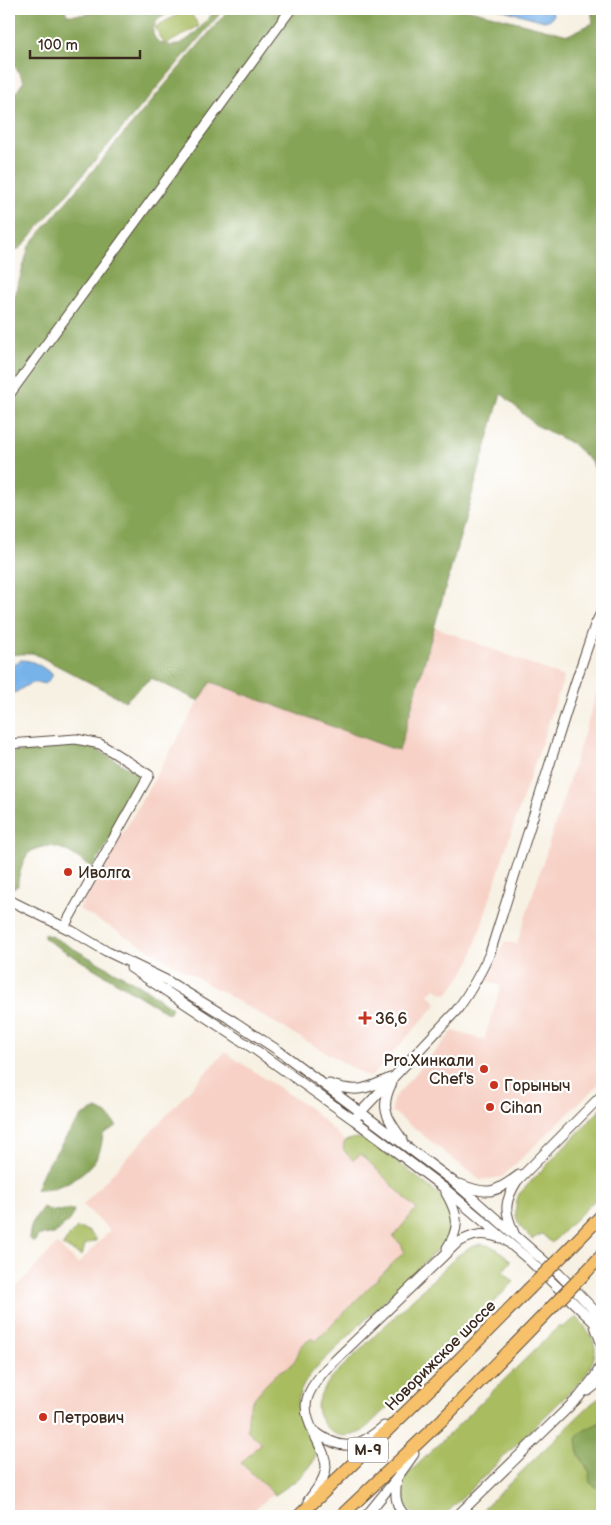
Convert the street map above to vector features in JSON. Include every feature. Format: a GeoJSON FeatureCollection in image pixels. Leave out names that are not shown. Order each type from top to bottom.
{"type":"FeatureCollection","features":[{"type":"Feature","properties":{"kind":"highway","name":"Новорижское шоссе"},"geometry":{"type":"LineString","coordinates":[[298,1516],[436,1383],[602,1215]]}},
{"type":"Feature","properties":{"kind":"highway","name":"М-9"},"geometry":{"type":"LineString","coordinates":[[341,1516],[443,1419],[602,1255]]}},
{"type":"Feature","properties":{"kind":"street"},"geometry":{"type":"LineString","coordinates":[[9,395],[291,9]]}},
{"type":"Feature","properties":{"kind":"street"},"geometry":{"type":"LineString","coordinates":[[354,1120],[456,1012],[469,995],[482,970],[490,953],[576,681],[602,611]]}},
{"type":"Feature","properties":{"kind":"street"},"geometry":{"type":"LineString","coordinates":[[9,744],[76,739],[100,744],[149,775],[64,927]]}},
{"type":"Feature","properties":{"kind":"street"},"geometry":{"type":"LineString","coordinates":[[9,900],[166,980],[235,1022],[320,1081],[454,1182],[516,1236],[559,1274],[599,1317],[602,1330]]}},
{"type":"Feature","properties":{"kind":"street"},"geometry":{"type":"LineString","coordinates":[[106,951],[257,1052],[354,1120],[444,1188],[547,1276],[599,1317],[602,1345]]}},
{"type":"Feature","properties":{"kind":"street"},"geometry":{"type":"LineString","coordinates":[[320,1081],[346,1090],[355,1091],[371,1087],[397,1074]]}},
{"type":"Feature","properties":{"kind":"street"},"geometry":{"type":"LineString","coordinates":[[397,1074],[387,1093],[386,1112],[389,1121],[407,1146]]}},
{"type":"Feature","properties":{"kind":"street"},"geometry":{"type":"LineString","coordinates":[[516,1236],[508,1219],[507,1201],[517,1181],[602,1095]]}},
{"type":"Feature","properties":{"kind":"street"},"geometry":{"type":"LineString","coordinates":[[454,1182],[482,1192],[491,1192],[502,1188],[531,1166]]}},
{"type":"Feature","properties":{"kind":"street","name":"М-9"},"geometry":{"type":"LineString","coordinates":[[441,1256],[456,1230],[457,1221],[455,1209],[444,1188]]}},
{"type":"Feature","properties":{"kind":"street","name":"М-9"},"geometry":{"type":"LineString","coordinates":[[298,1516],[320,1483],[326,1468],[322,1449],[307,1418],[307,1398],[315,1382],[441,1256],[457,1243],[475,1234],[503,1238]]}},
{"type":"Feature","properties":{"kind":"street"},"geometry":{"type":"LineString","coordinates":[[580,1397],[602,1363]]}},
{"type":"Feature","properties":{"kind":"street","name":"М-9"},"geometry":{"type":"LineString","coordinates":[[312,1429],[331,1442],[340,1445],[350,1446],[360,1443],[371,1437],[436,1383]]}},
{"type":"Feature","properties":{"kind":"street"},"geometry":{"type":"LineString","coordinates":[[457,1516],[580,1397],[597,1384],[602,1384]]}},
{"type":"Feature","properties":{"kind":"street"},"geometry":{"type":"LineString","coordinates":[[366,1516],[443,1419]]}},
{"type":"Feature","properties":{"kind":"street"},"geometry":{"type":"LineString","coordinates":[[397,1478],[396,1498],[398,1508],[406,1516]]}},
{"type":"Feature","properties":{"kind":"shaded area"},"geometry":{"type":"Polygon","coordinates":[[[435,627],[564,677],[470,962],[447,994],[435,988],[429,994],[437,1004],[370,1078],[79,909],[210,682],[399,751],[435,627]]]}},
{"type":"Feature","properties":{"kind":"shaded area"},"geometry":{"type":"Polygon","coordinates":[[[601,680],[602,1057],[599,1084],[502,1177],[480,1180],[392,1111],[393,1099],[453,1031],[484,1040],[501,986],[488,981],[504,942],[517,944],[601,680]]]}},
{"type":"Feature","properties":{"kind":"shaded area"},"geometry":{"type":"Polygon","coordinates":[[[225,1052],[312,1110],[345,1141],[344,1152],[353,1160],[360,1154],[417,1209],[394,1236],[401,1244],[404,1252],[316,1341],[297,1352],[291,1365],[279,1371],[261,1443],[242,1463],[273,1494],[247,1516],[9,1516],[9,1295],[57,1244],[78,1264],[110,1230],[83,1205],[225,1052]]]}},
{"type":"Feature","properties":{"kind":"green space"},"geometry":{"type":"Polygon","coordinates":[[[9,9],[65,9],[67,15],[80,15],[99,9],[175,9],[158,20],[153,31],[156,40],[165,44],[175,45],[190,38],[216,9],[224,9],[25,243],[19,249],[9,252],[9,103],[24,81],[9,57],[9,9]]]}},
{"type":"Feature","properties":{"kind":"green space"},"geometry":{"type":"Polygon","coordinates":[[[188,9],[199,26],[165,45],[155,27],[188,9]]]}},
{"type":"Feature","properties":{"kind":"green space"},"geometry":{"type":"Polygon","coordinates":[[[229,9],[467,9],[568,35],[593,23],[591,9],[602,9],[602,479],[599,479],[592,462],[571,443],[534,424],[501,393],[399,751],[211,682],[199,701],[151,678],[125,701],[33,653],[9,655],[9,317],[29,246],[229,9]]]}},
{"type":"Feature","properties":{"kind":"green space"},"geometry":{"type":"Polygon","coordinates":[[[72,744],[94,747],[143,777],[143,784],[93,868],[59,848],[52,846],[44,847],[33,850],[28,854],[19,874],[18,886],[9,889],[9,755],[12,752],[42,751],[49,747],[72,744]]]}},
{"type":"Feature","properties":{"kind":"green space"},"geometry":{"type":"Polygon","coordinates":[[[43,934],[51,936],[146,989],[172,1008],[169,1014],[45,939],[43,934]]]}},
{"type":"Feature","properties":{"kind":"green space"},"geometry":{"type":"Polygon","coordinates":[[[602,1108],[602,1193],[552,1243],[542,1234],[532,1239],[522,1229],[517,1219],[516,1208],[519,1194],[602,1108]]]}},
{"type":"Feature","properties":{"kind":"green space"},"geometry":{"type":"Polygon","coordinates":[[[97,1109],[107,1114],[117,1126],[103,1134],[101,1148],[90,1166],[74,1179],[64,1184],[45,1190],[36,1190],[44,1170],[71,1130],[82,1116],[97,1109]]]}},
{"type":"Feature","properties":{"kind":"green space"},"geometry":{"type":"Polygon","coordinates":[[[355,1138],[372,1142],[441,1196],[452,1214],[451,1226],[442,1245],[308,1378],[299,1396],[298,1410],[303,1428],[314,1446],[315,1456],[306,1472],[275,1495],[241,1463],[261,1443],[247,1430],[250,1406],[271,1380],[291,1365],[303,1344],[313,1338],[316,1341],[404,1252],[401,1244],[393,1237],[416,1209],[361,1154],[353,1160],[347,1154],[343,1147],[345,1141],[355,1138]]]}},
{"type":"Feature","properties":{"kind":"green space"},"geometry":{"type":"Polygon","coordinates":[[[43,1207],[54,1211],[74,1210],[72,1218],[55,1234],[39,1235],[34,1242],[29,1238],[32,1224],[43,1207]]]}},
{"type":"Feature","properties":{"kind":"green space"},"geometry":{"type":"Polygon","coordinates":[[[77,1228],[89,1231],[97,1240],[85,1245],[82,1256],[63,1246],[77,1228]]]}},
{"type":"Feature","properties":{"kind":"green space"},"geometry":{"type":"Polygon","coordinates":[[[481,1244],[498,1250],[511,1261],[503,1271],[514,1282],[363,1431],[345,1436],[330,1431],[320,1418],[317,1406],[331,1378],[457,1256],[470,1247],[481,1244]]]}},
{"type":"Feature","properties":{"kind":"green space"},"geometry":{"type":"Polygon","coordinates":[[[577,1317],[593,1340],[595,1347],[593,1361],[583,1379],[450,1510],[440,1516],[435,1516],[419,1515],[408,1510],[402,1493],[403,1479],[558,1327],[563,1327],[577,1317]]]}},
{"type":"Feature","properties":{"kind":"green space"},"geometry":{"type":"Polygon","coordinates":[[[602,1396],[602,1421],[582,1432],[583,1462],[602,1491],[602,1516],[594,1516],[591,1512],[479,1513],[591,1404],[602,1396]]]}},
{"type":"Feature","properties":{"kind":"green space"},"geometry":{"type":"Polygon","coordinates":[[[602,1421],[602,1491],[590,1483],[590,1472],[579,1455],[577,1438],[584,1430],[602,1421]]]}},
{"type":"Feature","properties":{"kind":"water"},"geometry":{"type":"Polygon","coordinates":[[[500,9],[551,9],[553,15],[551,19],[544,21],[500,9]]]}},
{"type":"Feature","properties":{"kind":"water"},"geometry":{"type":"Polygon","coordinates":[[[21,660],[38,664],[52,674],[52,677],[45,684],[30,684],[9,694],[9,668],[21,660]]]}},
{"type":"Feature","properties":{"kind":"place","name":"Иволга"},"geometry":{"type":"Point","coordinates":[68,872]}},
{"type":"Feature","properties":{"kind":"place","name":"36,6"},"geometry":{"type":"Point","coordinates":[365,1018]}},
{"type":"Feature","properties":{"kind":"place","name":"Pro.Хинкали Chef's"},"geometry":{"type":"Point","coordinates":[484,1069]}},
{"type":"Feature","properties":{"kind":"place","name":"Горыныч"},"geometry":{"type":"Point","coordinates":[494,1085]}},
{"type":"Feature","properties":{"kind":"place","name":"Cihan"},"geometry":{"type":"Point","coordinates":[490,1107]}},
{"type":"Feature","properties":{"kind":"place","name":"Петрович"},"geometry":{"type":"Point","coordinates":[43,1417]}}]}
